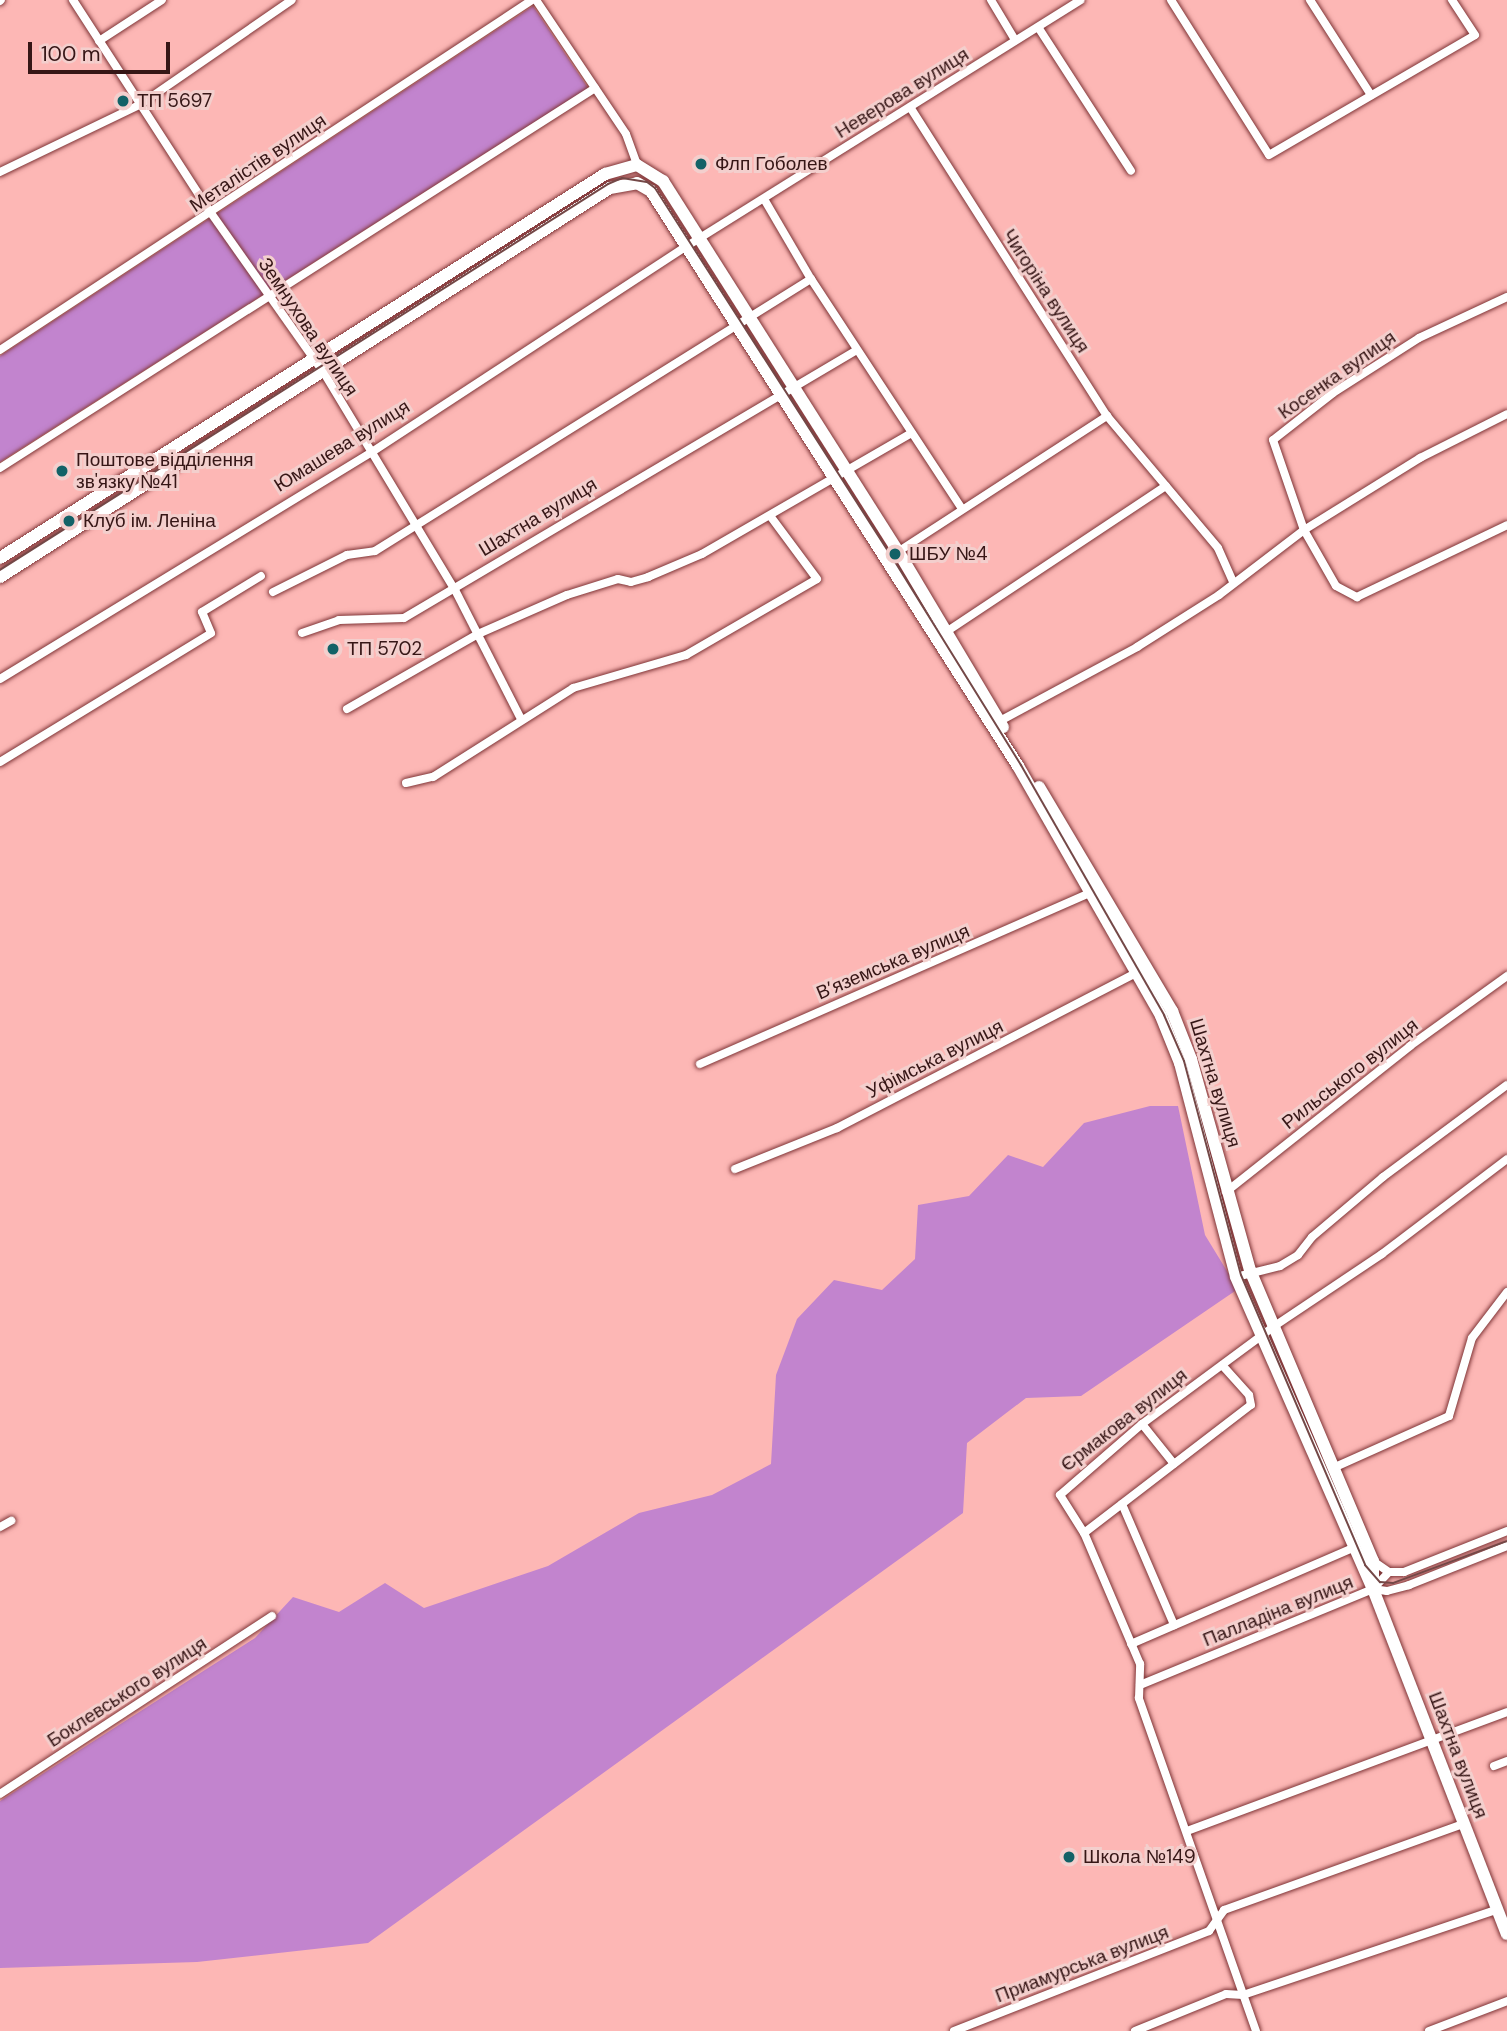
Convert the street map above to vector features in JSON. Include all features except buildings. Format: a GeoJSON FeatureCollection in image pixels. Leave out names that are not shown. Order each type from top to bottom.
{"type":"FeatureCollection","features":[{"type":"Feature","properties":{"kind":"main road","name":"Шахтна вулиця"},"geometry":{"type":"LineString","coordinates":[[637,165],[663,181],[846,470],[893,555],[996,724],[1140,971],[1180,1063],[1236,1277],[1260,1337],[1373,1589],[1507,1934]]}},
{"type":"Feature","properties":{"kind":"main road"},"geometry":{"type":"LineString","coordinates":[[0,558],[605,174],[637,165]]}},
{"type":"Feature","properties":{"kind":"main road","name":"Шахтна вулиця"},"geometry":{"type":"LineString","coordinates":[[324,373],[610,188],[637,183],[651,191],[834,477],[893,555],[946,632],[996,724]]}},
{"type":"Feature","properties":{"kind":"main road"},"geometry":{"type":"LineString","coordinates":[[0,577],[324,373]]}},
{"type":"Feature","properties":{"kind":"main road","name":"Шахтна вулиця"},"geometry":{"type":"LineString","coordinates":[[1140,971],[1172,1011],[1191,1059],[1250,1270],[1373,1562],[1373,1589]]}},
{"type":"Feature","properties":{"kind":"street","name":"Земнухова вулиця"},"geometry":{"type":"LineString","coordinates":[[73,0],[211,213],[324,373],[455,590],[521,719]]}},
{"type":"Feature","properties":{"kind":"street"},"geometry":{"type":"LineString","coordinates":[[99,41],[162,0]]}},
{"type":"Feature","properties":{"kind":"street"},"geometry":{"type":"LineString","coordinates":[[0,172],[141,104],[292,0]]}},
{"type":"Feature","properties":{"kind":"street"},"geometry":{"type":"LineString","coordinates":[[534,0],[626,134],[637,165]]}},
{"type":"Feature","properties":{"kind":"street","name":"Металістів вулиця"},"geometry":{"type":"LineString","coordinates":[[0,350],[534,0]]}},
{"type":"Feature","properties":{"kind":"street"},"geometry":{"type":"LineString","coordinates":[[991,0],[1015,40]]}},
{"type":"Feature","properties":{"kind":"street","name":"Неверова вулиця"},"geometry":{"type":"LineString","coordinates":[[699,239],[1082,0]]}},
{"type":"Feature","properties":{"kind":"street"},"geometry":{"type":"LineString","coordinates":[[1171,0],[1269,155],[1475,35],[1452,0]]}},
{"type":"Feature","properties":{"kind":"street"},"geometry":{"type":"LineString","coordinates":[[1310,0],[1371,95]]}},
{"type":"Feature","properties":{"kind":"street"},"geometry":{"type":"LineString","coordinates":[[1038,27],[1131,171]]}},
{"type":"Feature","properties":{"kind":"street"},"geometry":{"type":"LineString","coordinates":[[0,468],[594,88]]}},
{"type":"Feature","properties":{"kind":"street","name":"Чигоріна вулиця"},"geometry":{"type":"LineString","coordinates":[[910,107],[1107,416],[1218,548],[1233,582]]}},
{"type":"Feature","properties":{"kind":"street"},"geometry":{"type":"LineString","coordinates":[[764,199],[811,279],[961,507]]}},
{"type":"Feature","properties":{"kind":"street","name":"Юмашева вулиця"},"geometry":{"type":"LineString","coordinates":[[0,679],[372,452],[699,239]]}},
{"type":"Feature","properties":{"kind":"street"},"geometry":{"type":"LineString","coordinates":[[273,592],[347,555],[375,551],[811,279]]}},
{"type":"Feature","properties":{"kind":"street","name":"Косенка вулиця"},"geometry":{"type":"LineString","coordinates":[[1304,530],[1273,440],[1333,393],[1419,338],[1507,297]]}},
{"type":"Feature","properties":{"kind":"street","name":"Шахтна вулиця"},"geometry":{"type":"LineString","coordinates":[[302,633],[339,620],[404,618],[858,350]]}},
{"type":"Feature","properties":{"kind":"street"},"geometry":{"type":"LineString","coordinates":[[996,724],[1137,647],[1304,530],[1420,458],[1507,414]]}},
{"type":"Feature","properties":{"kind":"street"},"geometry":{"type":"LineString","coordinates":[[893,555],[961,507],[1107,416]]}},
{"type":"Feature","properties":{"kind":"street"},"geometry":{"type":"LineString","coordinates":[[347,709],[478,634],[567,595],[618,579],[631,582],[648,577],[771,517],[834,477],[912,433]]}},
{"type":"Feature","properties":{"kind":"street"},"geometry":{"type":"LineString","coordinates":[[946,632],[1166,486]]}},
{"type":"Feature","properties":{"kind":"street"},"geometry":{"type":"LineString","coordinates":[[406,783],[433,777],[573,688],[686,656],[817,579],[771,517]]}},
{"type":"Feature","properties":{"kind":"street"},"geometry":{"type":"LineString","coordinates":[[1304,530],[1336,586],[1357,597],[1507,525]]}},
{"type":"Feature","properties":{"kind":"street"},"geometry":{"type":"LineString","coordinates":[[0,762],[211,633],[202,611],[261,576]]}},
{"type":"Feature","properties":{"kind":"street","name":"В’яземська вулиця"},"geometry":{"type":"LineString","coordinates":[[700,1064],[1093,891]]}},
{"type":"Feature","properties":{"kind":"street","name":"Уфімська вулиця"},"geometry":{"type":"LineString","coordinates":[[735,1169],[837,1128],[1140,971]]}},
{"type":"Feature","properties":{"kind":"street","name":"Рильського вулиця"},"geometry":{"type":"LineString","coordinates":[[1215,1200],[1410,1046],[1507,976]]}},
{"type":"Feature","properties":{"kind":"street"},"geometry":{"type":"LineString","coordinates":[[1236,1277],[1250,1270],[1280,1266],[1298,1255],[1312,1237],[1383,1177],[1507,1085]]}},
{"type":"Feature","properties":{"kind":"street","name":"Єрмакова вулиця"},"geometry":{"type":"LineString","coordinates":[[1256,2031],[1139,1698],[1140,1664],[1084,1533],[1062,1502],[1062,1488],[1142,1424],[1273,1327],[1382,1254],[1507,1159]]}},
{"type":"Feature","properties":{"kind":"street"},"geometry":{"type":"LineString","coordinates":[[1333,1468],[1449,1416],[1472,1338],[1507,1292]]}},
{"type":"Feature","properties":{"kind":"street"},"geometry":{"type":"LineString","coordinates":[[1084,1533],[1251,1405],[1249,1395],[1222,1365]]}},
{"type":"Feature","properties":{"kind":"street"},"geometry":{"type":"LineString","coordinates":[[1142,1424],[1174,1464]]}},
{"type":"Feature","properties":{"kind":"street"},"geometry":{"type":"LineString","coordinates":[[1122,1504],[1174,1625]]}},
{"type":"Feature","properties":{"kind":"street"},"geometry":{"type":"LineString","coordinates":[[0,1527],[10,1521]]}},
{"type":"Feature","properties":{"kind":"street"},"geometry":{"type":"LineString","coordinates":[[1373,1562],[1389,1572],[1404,1572],[1507,1531]]}},
{"type":"Feature","properties":{"kind":"street","name":"Палладіна вулиця"},"geometry":{"type":"LineString","coordinates":[[1140,1685],[1373,1589],[1387,1591],[1409,1585],[1507,1546]]}},
{"type":"Feature","properties":{"kind":"street"},"geometry":{"type":"LineString","coordinates":[[1131,1644],[1353,1548]]}},
{"type":"Feature","properties":{"kind":"street"},"geometry":{"type":"LineString","coordinates":[[1373,1589],[1389,1572]]}},
{"type":"Feature","properties":{"kind":"street","name":"Боклевського вулиця"},"geometry":{"type":"LineString","coordinates":[[0,1794],[272,1616]]}},
{"type":"Feature","properties":{"kind":"street"},"geometry":{"type":"LineString","coordinates":[[1187,1831],[1507,1712]]}},
{"type":"Feature","properties":{"kind":"street"},"geometry":{"type":"LineString","coordinates":[[1494,1766],[1507,1761]]}},
{"type":"Feature","properties":{"kind":"street"},"geometry":{"type":"LineString","coordinates":[[1219,1923],[1224,1910],[1464,1824]]}},
{"type":"Feature","properties":{"kind":"street"},"geometry":{"type":"LineString","coordinates":[[1135,2031],[1226,1994],[1243,1995],[1496,1910]]}},
{"type":"Feature","properties":{"kind":"street","name":"Приамурська вулиця"},"geometry":{"type":"LineString","coordinates":[[954,2031],[1209,1931],[1219,1923]]}},
{"type":"Feature","properties":{"kind":"street"},"geometry":{"type":"LineString","coordinates":[[1429,2031],[1507,2001]]}},
{"type":"Feature","properties":{"kind":"shaded area"},"geometry":{"type":"Polygon","coordinates":[[[533,6],[588,88],[0,462],[0,356],[533,6]]]}},
{"type":"Feature","properties":{"kind":"shaded area"},"geometry":{"type":"Polygon","coordinates":[[[1150,1106],[1178,1106],[1205,1235],[1238,1289],[1081,1396],[1026,1398],[967,1443],[963,1513],[368,1943],[197,1962],[0,1968],[0,1801],[255,1638],[293,1597],[339,1612],[385,1583],[424,1608],[548,1566],[639,1513],[712,1495],[771,1464],[776,1375],[797,1319],[834,1280],[882,1290],[915,1259],[918,1205],[969,1196],[1008,1155],[1043,1167],[1084,1123],[1150,1106]]]}},
{"type":"Feature","properties":{"kind":"tram line"},"geometry":{"type":"LineString","coordinates":[[0,570],[608,184],[622,178],[647,182],[655,188],[892,557],[1021,765],[1164,1015],[1184,1061],[1241,1275],[1365,1565],[1380,1582],[1393,1583],[1507,1541]]}},
{"type":"Feature","properties":{"kind":"place","name":"ТП 5697"},"geometry":{"type":"Point","coordinates":[123,101]}},
{"type":"Feature","properties":{"kind":"place","name":"Флп Гоболев"},"geometry":{"type":"Point","coordinates":[701,164]}},
{"type":"Feature","properties":{"kind":"place","name":"Поштове відділення зв'язку №41"},"geometry":{"type":"Point","coordinates":[62,471]}},
{"type":"Feature","properties":{"kind":"place","name":"Клуб ім. Леніна"},"geometry":{"type":"Point","coordinates":[69,521]}},
{"type":"Feature","properties":{"kind":"place","name":"ШБУ №4"},"geometry":{"type":"Point","coordinates":[895,554]}},
{"type":"Feature","properties":{"kind":"place","name":"ТП 5702"},"geometry":{"type":"Point","coordinates":[333,649]}},
{"type":"Feature","properties":{"kind":"place","name":"Школа №149"},"geometry":{"type":"Point","coordinates":[1069,1857]}}]}
